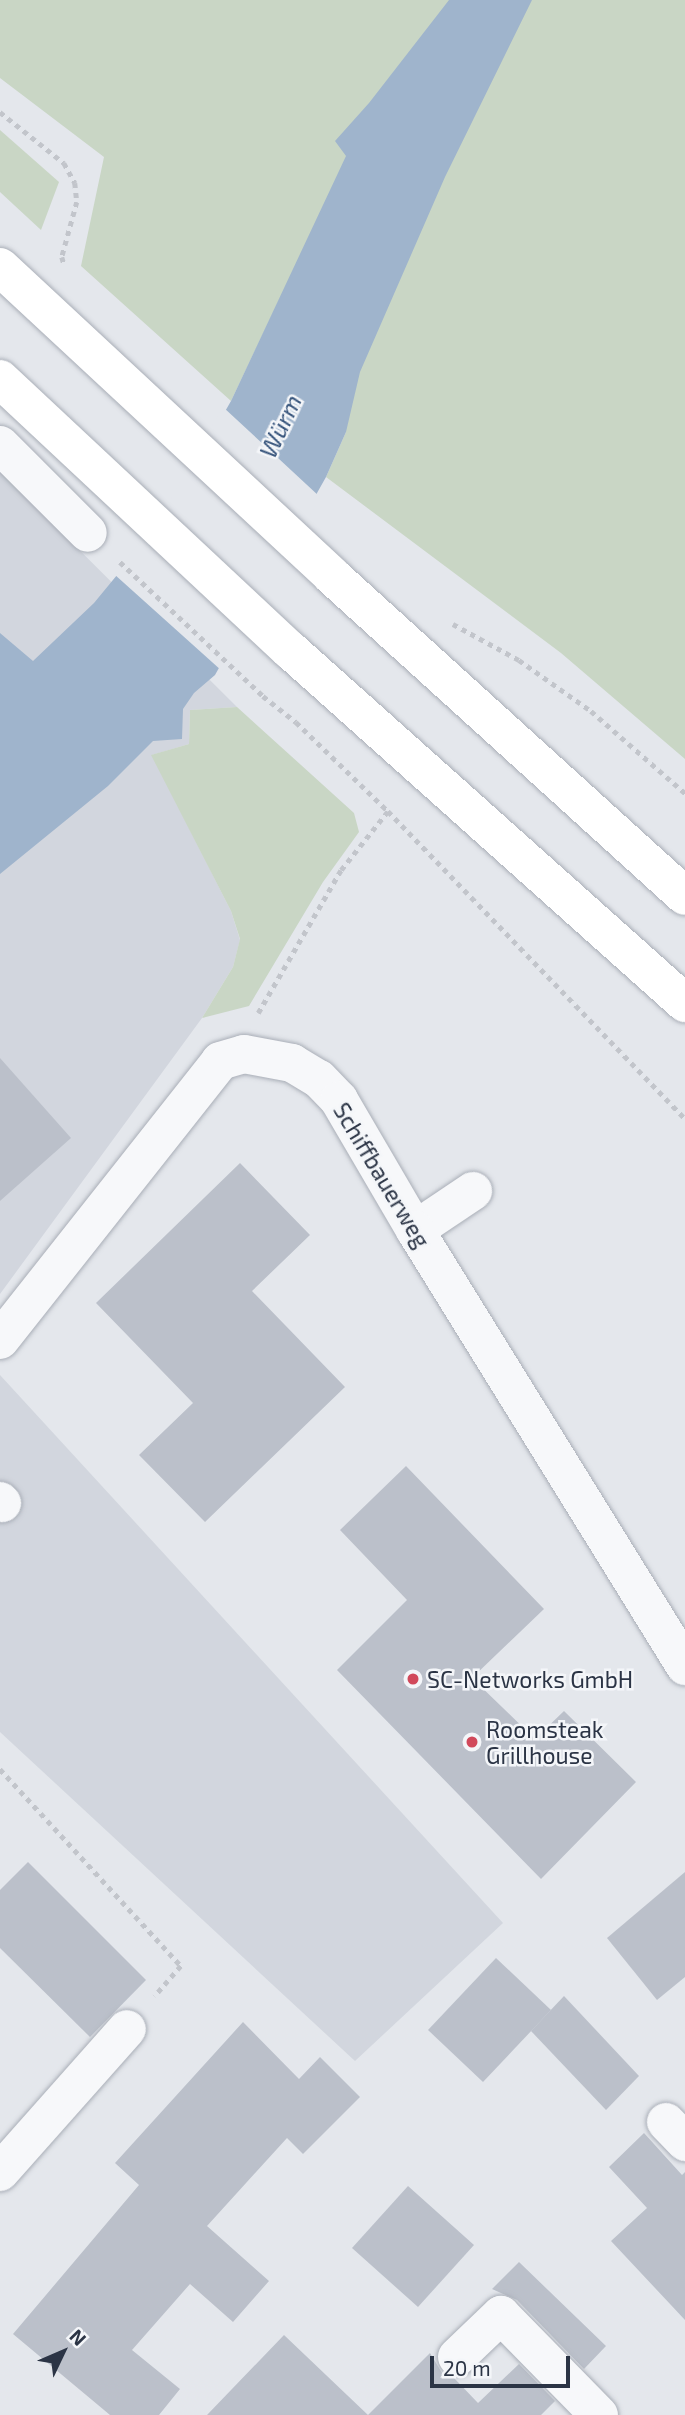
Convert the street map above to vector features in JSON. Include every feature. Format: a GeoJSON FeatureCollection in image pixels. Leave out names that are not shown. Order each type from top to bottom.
{"type":"FeatureCollection","features":[{"type":"Feature","properties":{"kind":"main road"},"geometry":{"type":"LineString","coordinates":[[0,267],[332,576],[685,896]]}},
{"type":"Feature","properties":{"kind":"main road"},"geometry":{"type":"LineString","coordinates":[[0,379],[290,650],[685,1003]]}},
{"type":"Feature","properties":{"kind":"street"},"geometry":{"type":"LineString","coordinates":[[0,445],[88,533]]}},
{"type":"Feature","properties":{"kind":"street"},"geometry":{"type":"LineString","coordinates":[[0,1340],[190,1096],[220,1061],[244,1054]]}},
{"type":"Feature","properties":{"kind":"street","name":"Schiffbauerweg"},"geometry":{"type":"LineString","coordinates":[[244,1054],[292,1063],[320,1079],[339,1100],[415,1230],[685,1666]]}},
{"type":"Feature","properties":{"kind":"street"},"geometry":{"type":"LineString","coordinates":[[415,1230],[473,1191]]}},
{"type":"Feature","properties":{"kind":"street"},"geometry":{"type":"LineString","coordinates":[[0,2172],[127,2029]]}},
{"type":"Feature","properties":{"kind":"street"},"geometry":{"type":"LineString","coordinates":[[457,2357],[501,2315],[599,2415]]}},
{"type":"Feature","properties":{"kind":"path"},"geometry":{"type":"LineString","coordinates":[[0,112],[64,163],[75,183],[77,202],[62,257],[64,267]]}},
{"type":"Feature","properties":{"kind":"path"},"geometry":{"type":"LineString","coordinates":[[88,533],[263,696],[296,722],[388,811],[685,1119]]}},
{"type":"Feature","properties":{"kind":"path"},"geometry":{"type":"LineString","coordinates":[[443,619],[486,640],[592,711],[685,793]]}},
{"type":"Feature","properties":{"kind":"path"},"geometry":{"type":"LineString","coordinates":[[244,1054],[253,1022],[341,870],[388,811]]}},
{"type":"Feature","properties":{"kind":"path"},"geometry":{"type":"LineString","coordinates":[[0,1769],[181,1966],[127,2029]]}},
{"type":"Feature","properties":{"kind":"shaded area"},"geometry":{"type":"Polygon","coordinates":[[[0,471],[237,707],[190,710],[189,744],[152,755],[231,911],[240,940],[233,967],[202,1018],[0,1294],[0,471]]]}},
{"type":"Feature","properties":{"kind":"shaded area"},"geometry":{"type":"Polygon","coordinates":[[[0,1375],[503,1923],[355,2061],[0,1732],[0,1375]]]}},
{"type":"Feature","properties":{"kind":"green space"},"geometry":{"type":"Polygon","coordinates":[[[0,0],[685,0],[685,759],[561,653],[326,477],[346,432],[280,298],[231,401],[81,266],[104,157],[0,78],[0,0]]]}},
{"type":"Feature","properties":{"kind":"green space"},"geometry":{"type":"Polygon","coordinates":[[[0,130],[59,182],[41,230],[0,192],[0,130]]]}},
{"type":"Feature","properties":{"kind":"green space"},"geometry":{"type":"Polygon","coordinates":[[[237,707],[354,813],[359,832],[323,882],[249,1006],[202,1018],[233,967],[240,939],[231,911],[151,755],[189,744],[190,710],[237,707]]]}},
{"type":"Feature","properties":{"kind":"water","name":"Würm"},"geometry":{"type":"Polygon","coordinates":[[[449,0],[532,0],[445,177],[360,372],[346,432],[326,477],[215,675],[194,693],[183,709],[182,739],[153,741],[108,786],[0,874],[0,633],[33,661],[94,603],[164,518],[231,401],[346,156],[335,141],[369,103],[449,0]]]}},
{"type":"Feature","properties":{"kind":"pier"},"geometry":{"type":"Polygon","coordinates":[[[223,407],[320,497],[222,671],[114,574],[161,516],[223,407]]]}},
{"type":"Feature","properties":{"kind":"building"},"geometry":{"type":"Polygon","coordinates":[[[0,1058],[71,1138],[0,1201],[0,1058]]]}},
{"type":"Feature","properties":{"kind":"building"},"geometry":{"type":"Polygon","coordinates":[[[240,1163],[310,1235],[252,1291],[345,1387],[205,1522],[139,1455],[193,1403],[96,1303],[240,1163]]]}},
{"type":"Feature","properties":{"kind":"building"},"geometry":{"type":"Polygon","coordinates":[[[406,1466],[544,1609],[472,1678],[535,1739],[564,1711],[636,1782],[541,1879],[337,1670],[407,1600],[340,1530],[406,1466]]]}},
{"type":"Feature","properties":{"kind":"building"},"geometry":{"type":"Polygon","coordinates":[[[28,1862],[146,1980],[90,2037],[0,1948],[0,1890],[28,1862]]]}},
{"type":"Feature","properties":{"kind":"building"},"geometry":{"type":"Polygon","coordinates":[[[685,1872],[685,1977],[657,2000],[607,1938],[685,1872]]]}},
{"type":"Feature","properties":{"kind":"building"},"geometry":{"type":"Polygon","coordinates":[[[496,1958],[551,2010],[483,2082],[428,2030],[496,1958]]]}},
{"type":"Feature","properties":{"kind":"building"},"geometry":{"type":"Polygon","coordinates":[[[564,1996],[639,2076],[606,2110],[531,2031],[564,1996]]]}},
{"type":"Feature","properties":{"kind":"building"},"geometry":{"type":"Polygon","coordinates":[[[243,2022],[299,2079],[320,2057],[360,2097],[303,2154],[287,2138],[207,2226],[269,2281],[233,2322],[190,2284],[132,2350],[180,2389],[159,2415],[110,2415],[13,2334],[139,2185],[115,2163],[243,2022]]]}},
{"type":"Feature","properties":{"kind":"building"},"geometry":{"type":"Polygon","coordinates":[[[644,2133],[682,2175],[685,2172],[685,2320],[611,2241],[647,2208],[609,2167],[644,2133]]]}},
{"type":"Feature","properties":{"kind":"building"},"geometry":{"type":"Polygon","coordinates":[[[408,2186],[474,2245],[418,2307],[352,2248],[408,2186]]]}},
{"type":"Feature","properties":{"kind":"building"},"geometry":{"type":"Polygon","coordinates":[[[519,2262],[606,2346],[584,2369],[517,2300],[492,2289],[519,2262]]]}},
{"type":"Feature","properties":{"kind":"building"},"geometry":{"type":"Polygon","coordinates":[[[284,2335],[368,2415],[207,2415],[284,2335]]]}},
{"type":"Feature","properties":{"kind":"building"},"geometry":{"type":"Polygon","coordinates":[[[430,2353],[442,2373],[454,2378],[478,2403],[519,2364],[555,2401],[541,2415],[368,2415],[430,2353]]]}},
{"type":"Feature","properties":{"kind":"place","name":"SC-Networks GmbH"},"geometry":{"type":"Point","coordinates":[413,1679]}},
{"type":"Feature","properties":{"kind":"place","name":"Roomsteak Grillhouse"},"geometry":{"type":"Point","coordinates":[472,1742]}}]}
